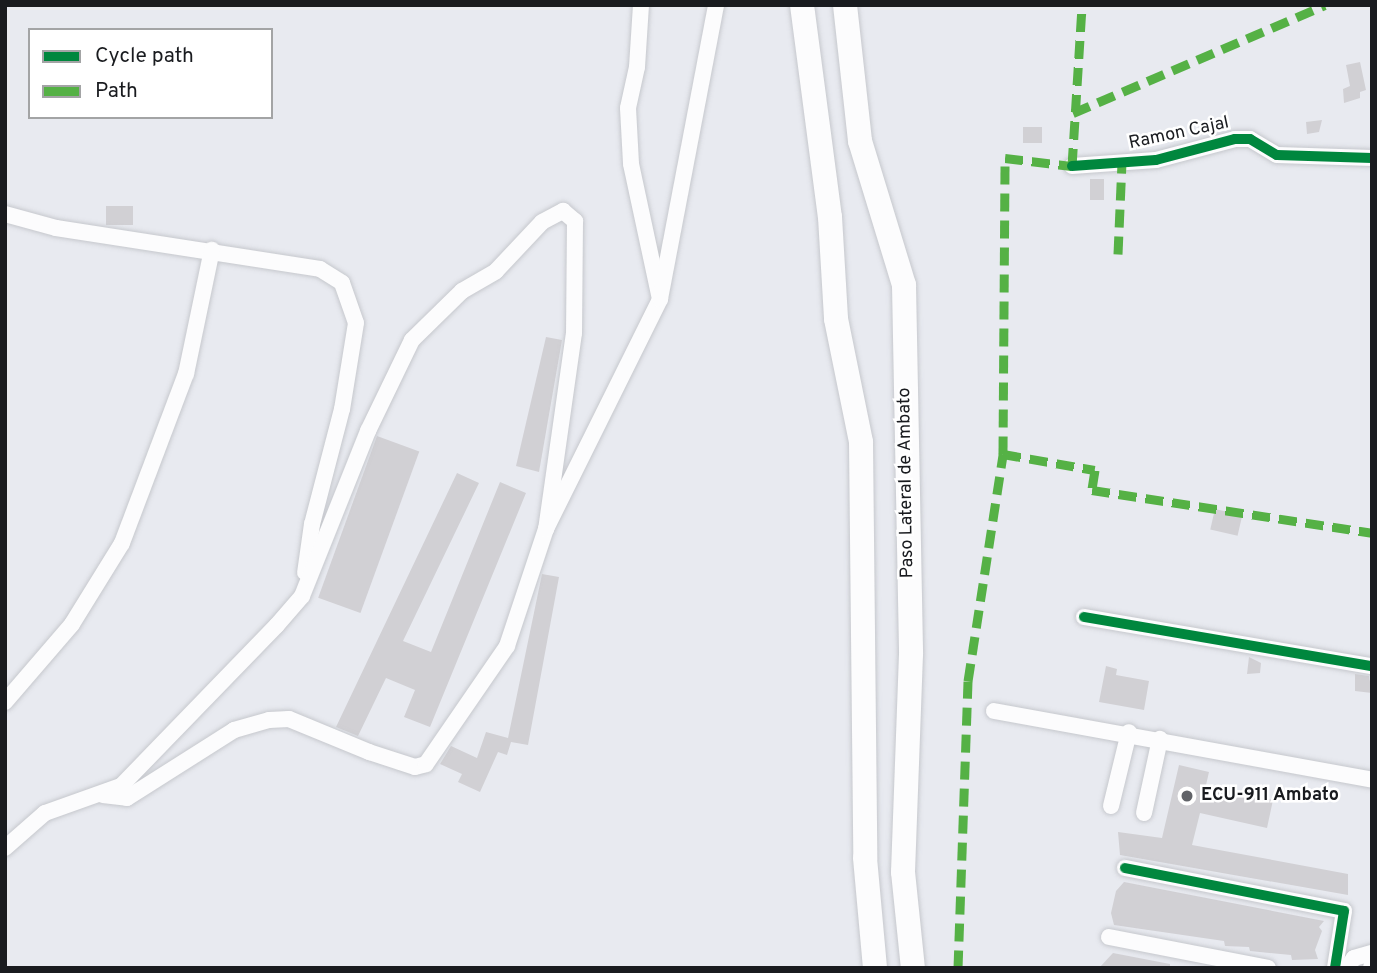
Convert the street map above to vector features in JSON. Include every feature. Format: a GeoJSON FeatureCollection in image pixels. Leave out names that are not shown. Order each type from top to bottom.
{"type":"FeatureCollection","features":[{"type":"Feature","properties":{"kind":"highway"},"geometry":{"type":"LineString","coordinates":[[803,5],[830,217],[836,319],[861,442],[865,858],[875,968]]}},
{"type":"Feature","properties":{"kind":"highway","name":"Paso Lateral de Ambato"},"geometry":{"type":"LineString","coordinates":[[845,5],[860,141],[904,285],[911,654],[903,872],[913,968]]}},
{"type":"Feature","properties":{"kind":"street"},"geometry":{"type":"LineString","coordinates":[[641,5],[637,67],[628,108],[631,164],[660,299]]}},
{"type":"Feature","properties":{"kind":"street"},"geometry":{"type":"LineString","coordinates":[[103,795],[127,798],[234,730],[269,720],[289,719],[415,767],[426,764],[507,646],[546,529],[660,299],[716,5]]}},
{"type":"Feature","properties":{"kind":"street","name":"Ramon Cajal"},"geometry":{"type":"LineString","coordinates":[[1072,166],[1156,160],[1250,139],[1277,155],[1372,159]]}},
{"type":"Feature","properties":{"kind":"street"},"geometry":{"type":"LineString","coordinates":[[5,848],[45,813],[103,795],[121,786],[302,596],[368,431],[412,340],[462,291],[496,271],[542,222],[563,211],[575,221],[574,333],[546,529]]}},
{"type":"Feature","properties":{"kind":"street"},"geometry":{"type":"LineString","coordinates":[[5,214],[56,228],[212,250],[333,274],[349,297],[356,323],[342,409],[312,524],[302,596]]}},
{"type":"Feature","properties":{"kind":"street"},"geometry":{"type":"LineString","coordinates":[[5,702],[72,624],[122,543],[186,374],[212,250]]}},
{"type":"Feature","properties":{"kind":"street"},"geometry":{"type":"LineString","coordinates":[[1084,618],[1372,666]]}},
{"type":"Feature","properties":{"kind":"street"},"geometry":{"type":"LineString","coordinates":[[994,711],[1129,732],[1372,780]]}},
{"type":"Feature","properties":{"kind":"street"},"geometry":{"type":"LineString","coordinates":[[1111,806],[1129,732]]}},
{"type":"Feature","properties":{"kind":"street"},"geometry":{"type":"LineString","coordinates":[[1144,813],[1160,739]]}},
{"type":"Feature","properties":{"kind":"street"},"geometry":{"type":"LineString","coordinates":[[1125,868],[1344,911],[1335,968]]}},
{"type":"Feature","properties":{"kind":"street"},"geometry":{"type":"LineString","coordinates":[[1109,937],[1268,968]]}},
{"type":"Feature","properties":{"kind":"street"},"geometry":{"type":"LineString","coordinates":[[1347,968],[1354,958],[1372,953]]}},
{"type":"Feature","properties":{"kind":"building"},"geometry":{"type":"Polygon","coordinates":[[[1360,62],[1366,90],[1360,92],[1360,98],[1344,103],[1343,89],[1350,86],[1346,65],[1360,62]]]}},
{"type":"Feature","properties":{"kind":"building"},"geometry":{"type":"Polygon","coordinates":[[[1322,120],[1319,132],[1307,134],[1306,122],[1322,120]]]}},
{"type":"Feature","properties":{"kind":"building"},"geometry":{"type":"Polygon","coordinates":[[[1023,127],[1042,127],[1042,143],[1023,143],[1023,127]]]}},
{"type":"Feature","properties":{"kind":"building"},"geometry":{"type":"Polygon","coordinates":[[[1090,179],[1104,179],[1104,200],[1090,200],[1090,179]]]}},
{"type":"Feature","properties":{"kind":"building"},"geometry":{"type":"Polygon","coordinates":[[[106,206],[133,206],[133,225],[106,225],[106,206]]]}},
{"type":"Feature","properties":{"kind":"building"},"geometry":{"type":"Polygon","coordinates":[[[546,337],[562,340],[539,472],[516,466],[546,337]]]}},
{"type":"Feature","properties":{"kind":"building"},"geometry":{"type":"Polygon","coordinates":[[[377,436],[419,451],[360,613],[318,598],[377,436]]]}},
{"type":"Feature","properties":{"kind":"building"},"geometry":{"type":"Polygon","coordinates":[[[457,473],[479,483],[403,641],[431,652],[500,482],[526,493],[430,727],[404,717],[415,690],[386,678],[358,736],[336,727],[457,473]]]}},
{"type":"Feature","properties":{"kind":"building"},"geometry":{"type":"Polygon","coordinates":[[[1215,509],[1242,515],[1238,536],[1210,529],[1215,509]]]}},
{"type":"Feature","properties":{"kind":"building"},"geometry":{"type":"Polygon","coordinates":[[[542,574],[559,577],[528,745],[511,742],[507,755],[498,752],[480,792],[458,782],[462,774],[440,764],[451,746],[477,758],[486,732],[508,738],[542,574]]]}},
{"type":"Feature","properties":{"kind":"building"},"geometry":{"type":"Polygon","coordinates":[[[1249,657],[1261,663],[1260,673],[1247,674],[1249,657]]]}},
{"type":"Feature","properties":{"kind":"building"},"geometry":{"type":"Polygon","coordinates":[[[1106,666],[1117,669],[1116,675],[1149,681],[1144,710],[1099,702],[1106,666]]]}},
{"type":"Feature","properties":{"kind":"building"},"geometry":{"type":"Polygon","coordinates":[[[1355,674],[1369,676],[1372,693],[1355,691],[1355,674]]]}},
{"type":"Feature","properties":{"kind":"building"},"geometry":{"type":"Polygon","coordinates":[[[1179,765],[1209,772],[1206,785],[1273,800],[1267,828],[1200,813],[1192,845],[1348,874],[1348,895],[1120,855],[1118,832],[1162,838],[1179,765]]]}},
{"type":"Feature","properties":{"kind":"building"},"geometry":{"type":"Polygon","coordinates":[[[1124,882],[1324,921],[1319,927],[1322,931],[1315,950],[1318,959],[1292,960],[1291,955],[1250,951],[1249,947],[1225,946],[1224,941],[1114,925],[1111,913],[1116,891],[1124,882]]]}},
{"type":"Feature","properties":{"kind":"building"},"geometry":{"type":"Polygon","coordinates":[[[1113,953],[1170,964],[1170,968],[1099,968],[1113,953]]]}},
{"type":"Feature","properties":{"kind":"marked path"},"geometry":{"type":"LineString","coordinates":[[958,968],[968,681],[1003,454],[1005,158],[1072,166],[1082,5]]}},
{"type":"Feature","properties":{"kind":"marked path"},"geometry":{"type":"LineString","coordinates":[[1073,113],[1325,5]]}},
{"type":"Feature","properties":{"kind":"marked path"},"geometry":{"type":"LineString","coordinates":[[1118,254],[1122,164]]}},
{"type":"Feature","properties":{"kind":"marked path"},"geometry":{"type":"LineString","coordinates":[[1003,454],[1095,470],[1092,490],[1372,533]]}},
{"type":"Feature","properties":{"kind":"cycle path"},"geometry":{"type":"LineString","coordinates":[[1072,166],[1156,160],[1235,139],[1250,139],[1277,155],[1372,158]]}},
{"type":"Feature","properties":{"kind":"cycle path"},"geometry":{"type":"LineString","coordinates":[[1084,617],[1372,666]]}},
{"type":"Feature","properties":{"kind":"cycle path"},"geometry":{"type":"LineString","coordinates":[[1125,868],[1344,911],[1335,968]]}},
{"type":"Feature","properties":{"kind":"place","name":"ECU-911 Ambato"},"geometry":{"type":"Point","coordinates":[1187,796]}}]}
